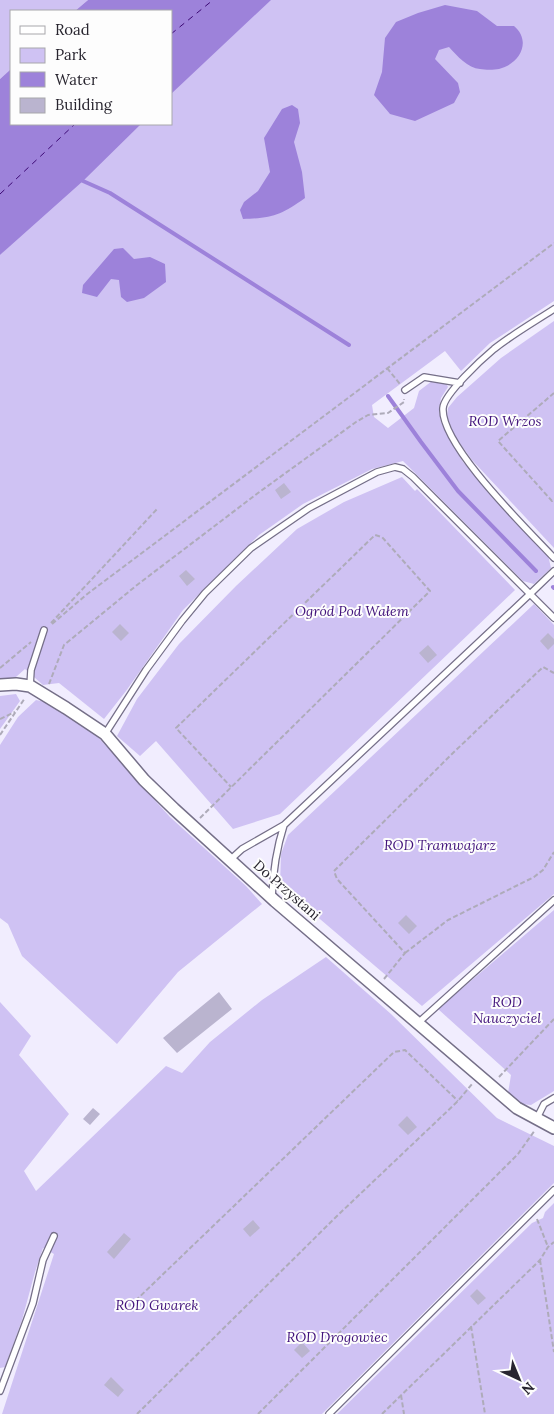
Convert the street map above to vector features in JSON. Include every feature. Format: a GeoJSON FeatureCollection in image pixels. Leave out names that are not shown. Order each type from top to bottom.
{"type":"FeatureCollection","features":[{"type":"Feature","properties":{"kind":"street"},"geometry":{"type":"LineString","coordinates":[[0,685],[16,684],[30,686]]}},
{"type":"Feature","properties":{"kind":"street","name":"Do Przystani"},"geometry":{"type":"LineString","coordinates":[[30,686],[105,734],[144,780],[272,897],[517,1108],[536,1120],[554,1128]]}},
{"type":"Feature","properties":{"kind":"lane"},"geometry":{"type":"LineString","coordinates":[[554,309],[494,349],[449,393],[443,408],[446,425],[456,446],[473,468],[554,558]]}},
{"type":"Feature","properties":{"kind":"lane"},"geometry":{"type":"LineString","coordinates":[[405,390],[424,376],[460,383]]}},
{"type":"Feature","properties":{"kind":"lane"},"geometry":{"type":"LineString","coordinates":[[105,734],[146,670],[182,621],[205,593],[251,548],[309,508],[377,472],[395,467],[404,469],[554,618]]}},
{"type":"Feature","properties":{"kind":"lane"},"geometry":{"type":"LineString","coordinates":[[230,860],[242,849],[284,825],[554,571]]}},
{"type":"Feature","properties":{"kind":"lane"},"geometry":{"type":"LineString","coordinates":[[30,686],[31,670],[44,630]]}},
{"type":"Feature","properties":{"kind":"lane"},"geometry":{"type":"LineString","coordinates":[[272,897],[273,865],[284,825]]}},
{"type":"Feature","properties":{"kind":"lane"},"geometry":{"type":"LineString","coordinates":[[418,1023],[554,900]]}},
{"type":"Feature","properties":{"kind":"lane"},"geometry":{"type":"LineString","coordinates":[[536,1120],[544,1104],[554,1098]]}},
{"type":"Feature","properties":{"kind":"lane"},"geometry":{"type":"LineString","coordinates":[[330,1414],[554,1190]]}},
{"type":"Feature","properties":{"kind":"lane"},"geometry":{"type":"LineString","coordinates":[[0,1390],[32,1304],[43,1260],[54,1236]]}},
{"type":"Feature","properties":{"kind":"path"},"geometry":{"type":"LineString","coordinates":[[0,668],[94,590],[554,243]]}},
{"type":"Feature","properties":{"kind":"path"},"geometry":{"type":"LineString","coordinates":[[387,368],[400,384]]}},
{"type":"Feature","properties":{"kind":"path"},"geometry":{"type":"LineString","coordinates":[[554,393],[498,441],[552,501],[554,499]]}},
{"type":"Feature","properties":{"kind":"path"},"geometry":{"type":"LineString","coordinates":[[45,696],[64,645],[137,585],[258,493],[356,422],[368,415],[388,413],[404,402]]}},
{"type":"Feature","properties":{"kind":"path"},"geometry":{"type":"LineString","coordinates":[[44,630],[158,508]]}},
{"type":"Feature","properties":{"kind":"path"},"geometry":{"type":"LineString","coordinates":[[192,825],[231,787],[430,591],[382,537],[376,536],[176,728],[231,787]]}},
{"type":"Feature","properties":{"kind":"path"},"geometry":{"type":"LineString","coordinates":[[405,953],[337,879],[334,872],[454,752],[543,667],[554,673]]}},
{"type":"Feature","properties":{"kind":"path"},"geometry":{"type":"LineString","coordinates":[[0,735],[17,711],[30,686]]}},
{"type":"Feature","properties":{"kind":"path"},"geometry":{"type":"LineString","coordinates":[[0,719],[17,711]]}},
{"type":"Feature","properties":{"kind":"path"},"geometry":{"type":"LineString","coordinates":[[386,976],[405,953],[448,920],[534,877],[543,870],[554,852]]}},
{"type":"Feature","properties":{"kind":"path"},"geometry":{"type":"LineString","coordinates":[[505,1070],[554,1019]]}},
{"type":"Feature","properties":{"kind":"path"},"geometry":{"type":"LineString","coordinates":[[130,1306],[394,1052],[405,1050],[458,1101]]}},
{"type":"Feature","properties":{"kind":"path"},"geometry":{"type":"LineString","coordinates":[[137,1414],[458,1101],[468,1089]]}},
{"type":"Feature","properties":{"kind":"path"},"geometry":{"type":"LineString","coordinates":[[258,1414],[512,1161],[532,1135]]}},
{"type":"Feature","properties":{"kind":"path"},"geometry":{"type":"LineString","coordinates":[[537,1221],[548,1247]]}},
{"type":"Feature","properties":{"kind":"path"},"geometry":{"type":"LineString","coordinates":[[382,1414],[540,1260],[548,1247],[554,1242]]}},
{"type":"Feature","properties":{"kind":"path"},"geometry":{"type":"LineString","coordinates":[[540,1260],[554,1352]]}},
{"type":"Feature","properties":{"kind":"path"},"geometry":{"type":"LineString","coordinates":[[471,1326],[485,1414]]}},
{"type":"Feature","properties":{"kind":"path"},"geometry":{"type":"LineString","coordinates":[[402,1395],[404,1414]]}},
{"type":"Feature","properties":{"kind":"green space"},"geometry":{"type":"Polygon","coordinates":[[[0,0],[88,0],[76,10],[10,10],[10,70],[0,79],[0,0]]]}},
{"type":"Feature","properties":{"kind":"green space"},"geometry":{"type":"Polygon","coordinates":[[[264,0],[554,0],[554,301],[490,343],[461,371],[445,351],[372,405],[374,417],[388,428],[414,408],[419,391],[432,381],[446,383],[448,387],[441,398],[439,410],[441,422],[463,462],[548,555],[551,568],[534,584],[523,581],[403,461],[372,469],[303,504],[259,535],[183,610],[104,719],[59,683],[43,685],[25,669],[0,691],[0,255],[135,125],[172,125],[172,89],[264,0]]]}},
{"type":"Feature","properties":{"kind":"green space","name":"ROD Wrzos"},"geometry":{"type":"Polygon","coordinates":[[[554,321],[554,548],[472,460],[451,431],[447,417],[448,408],[457,397],[501,358],[554,321]]]}},
{"type":"Feature","properties":{"kind":"green space","name":"Ogród Pod Wałem"},"geometry":{"type":"Polygon","coordinates":[[[402,477],[415,491],[417,489],[515,590],[280,814],[233,829],[156,741],[140,756],[117,736],[137,699],[179,644],[236,586],[297,529],[344,502],[402,477]]]}},
{"type":"Feature","properties":{"kind":"green space","name":"ROD Tramwajarz"},"geometry":{"type":"Polygon","coordinates":[[[534,604],[554,625],[554,894],[422,1006],[280,885],[281,854],[288,835],[534,604]]]}},
{"type":"Feature","properties":{"kind":"green space"},"geometry":{"type":"Polygon","coordinates":[[[16,694],[20,701],[0,729],[0,696],[16,694]]]}},
{"type":"Feature","properties":{"kind":"green space"},"geometry":{"type":"Polygon","coordinates":[[[36,700],[46,702],[97,736],[170,817],[246,886],[262,904],[178,972],[117,1044],[22,956],[8,924],[0,918],[0,745],[18,717],[36,700]]]}},
{"type":"Feature","properties":{"kind":"green space","name":"ROD Nauczyciel"},"geometry":{"type":"Polygon","coordinates":[[[554,910],[554,1091],[531,1105],[521,1104],[508,1093],[511,1075],[438,1009],[554,910]]]}},
{"type":"Feature","properties":{"kind":"green space"},"geometry":{"type":"Polygon","coordinates":[[[326,957],[391,1014],[497,1118],[554,1146],[554,1183],[322,1414],[2,1414],[54,1254],[43,1248],[22,1320],[5,1367],[0,1368],[0,1002],[31,1036],[19,1055],[69,1114],[24,1171],[36,1191],[166,1066],[182,1073],[210,1042],[262,1000],[326,957]]]}},
{"type":"Feature","properties":{"kind":"green space"},"geometry":{"type":"Polygon","coordinates":[[[554,1203],[554,1414],[337,1414],[532,1223],[543,1218],[545,1212],[554,1203]]]}},
{"type":"Feature","properties":{"kind":"water"},"geometry":{"type":"Polygon","coordinates":[[[88,0],[271,0],[172,93],[172,10],[76,10],[88,0]]]}},
{"type":"Feature","properties":{"kind":"water"},"geometry":{"type":"Polygon","coordinates":[[[445,5],[477,11],[497,26],[514,26],[522,38],[523,45],[518,57],[506,66],[490,70],[476,68],[467,64],[449,47],[439,50],[435,59],[458,83],[460,92],[454,103],[415,121],[390,114],[374,95],[382,72],[385,38],[396,22],[445,5]]]}},
{"type":"Feature","properties":{"kind":"water"},"geometry":{"type":"Polygon","coordinates":[[[10,70],[10,125],[140,125],[83,181],[0,255],[0,79],[10,70]]]}},
{"type":"Feature","properties":{"kind":"water"},"geometry":{"type":"Polygon","coordinates":[[[292,105],[298,109],[300,123],[294,142],[302,172],[305,198],[276,214],[262,218],[243,219],[240,210],[244,202],[258,191],[270,172],[264,138],[282,109],[292,105]]]}},
{"type":"Feature","properties":{"kind":"water"},"geometry":{"type":"Polygon","coordinates":[[[123,248],[134,259],[150,257],[165,264],[166,282],[144,298],[127,302],[121,297],[119,280],[111,279],[97,297],[82,293],[83,285],[114,249],[123,248]]]}},
{"type":"Feature","properties":{"kind":"building"},"geometry":{"type":"Polygon","coordinates":[[[284,483],[291,492],[281,499],[275,490],[284,483]]]}},
{"type":"Feature","properties":{"kind":"building"},"geometry":{"type":"Polygon","coordinates":[[[186,570],[195,579],[187,586],[179,576],[186,570]]]}},
{"type":"Feature","properties":{"kind":"building"},"geometry":{"type":"Polygon","coordinates":[[[120,624],[129,633],[121,641],[112,632],[120,624]]]}},
{"type":"Feature","properties":{"kind":"building"},"geometry":{"type":"Polygon","coordinates":[[[548,633],[554,639],[554,644],[548,650],[540,641],[548,633]]]}},
{"type":"Feature","properties":{"kind":"building"},"geometry":{"type":"Polygon","coordinates":[[[428,645],[437,655],[428,663],[419,653],[428,645]]]}},
{"type":"Feature","properties":{"kind":"building"},"geometry":{"type":"Polygon","coordinates":[[[406,915],[417,926],[409,934],[398,923],[406,915]]]}},
{"type":"Feature","properties":{"kind":"building"},"geometry":{"type":"Polygon","coordinates":[[[219,992],[232,1009],[177,1053],[163,1038],[219,992]]]}},
{"type":"Feature","properties":{"kind":"building"},"geometry":{"type":"Polygon","coordinates":[[[93,1108],[100,1114],[90,1125],[83,1119],[93,1108]]]}},
{"type":"Feature","properties":{"kind":"building"},"geometry":{"type":"Polygon","coordinates":[[[407,1116],[417,1127],[408,1135],[398,1125],[407,1116]]]}},
{"type":"Feature","properties":{"kind":"building"},"geometry":{"type":"Polygon","coordinates":[[[253,1220],[260,1228],[250,1237],[243,1229],[253,1220]]]}},
{"type":"Feature","properties":{"kind":"building"},"geometry":{"type":"Polygon","coordinates":[[[124,1233],[131,1239],[114,1259],[107,1252],[124,1233]]]}},
{"type":"Feature","properties":{"kind":"building"},"geometry":{"type":"Polygon","coordinates":[[[477,1289],[486,1298],[478,1305],[470,1296],[477,1289]]]}},
{"type":"Feature","properties":{"kind":"building"},"geometry":{"type":"Polygon","coordinates":[[[302,1342],[310,1351],[302,1358],[294,1350],[302,1342]]]}},
{"type":"Feature","properties":{"kind":"building"},"geometry":{"type":"Polygon","coordinates":[[[111,1377],[124,1390],[118,1397],[104,1385],[111,1377]]]}},
{"type":"Feature","properties":{"kind":"waterway"},"geometry":{"type":"LineString","coordinates":[[83,181],[110,193],[349,345]]}},
{"type":"Feature","properties":{"kind":"waterway"},"geometry":{"type":"LineString","coordinates":[[388,396],[458,491],[536,571]]}},
{"type":"Feature","properties":{"kind":"ferry route"},"geometry":{"type":"LineString","coordinates":[[172,33],[213,0]]}},
{"type":"Feature","properties":{"kind":"ferry route"},"geometry":{"type":"LineString","coordinates":[[0,194],[74,125]]}},
{"type":"Feature","properties":{"kind":"park label","name":"ROD Gwarek"},"geometry":{"type":"Point","coordinates":[157,1305]}},
{"type":"Feature","properties":{"kind":"park label","name":"ROD Drogowiec"},"geometry":{"type":"Point","coordinates":[337,1337]}}]}
